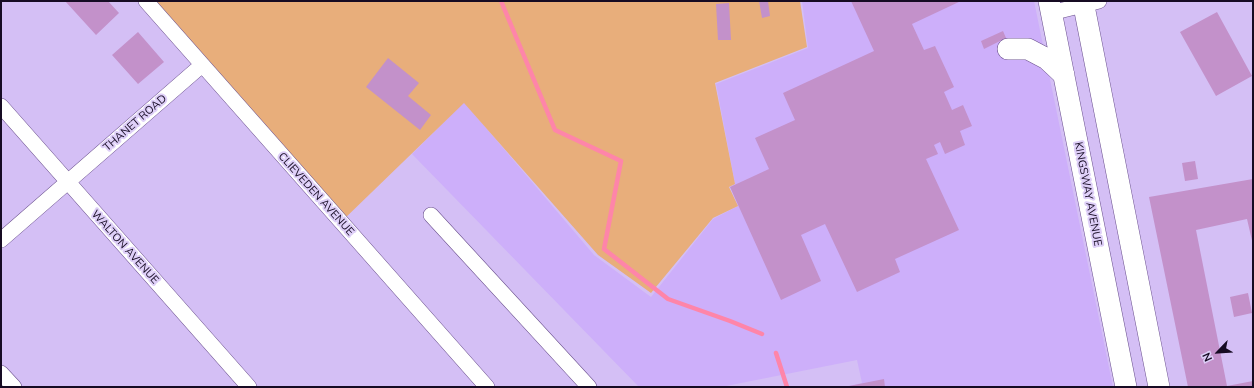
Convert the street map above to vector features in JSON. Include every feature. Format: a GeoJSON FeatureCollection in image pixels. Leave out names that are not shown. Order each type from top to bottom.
{"type":"FeatureCollection","features":[{"type":"Feature","properties":{"kind":"main road"},"geometry":{"type":"LineString","coordinates":[[1088,2],[1159,387]]}},
{"type":"Feature","properties":{"kind":"main road","name":"KINGSWAY AVENUE"},"geometry":{"type":"LineString","coordinates":[[1050,7],[1126,387]]}},
{"type":"Feature","properties":{"kind":"main road"},"geometry":{"type":"LineString","coordinates":[[1008,49],[1028,49],[1047,59],[1064,75]]}},
{"type":"Feature","properties":{"kind":"street","name":"CLIEVEDEN AVENUE"},"geometry":{"type":"LineString","coordinates":[[146,1],[487,387]]}},
{"type":"Feature","properties":{"kind":"street"},"geometry":{"type":"LineString","coordinates":[[1050,7],[1088,2]]}},
{"type":"Feature","properties":{"kind":"street","name":"THANET ROAD"},"geometry":{"type":"LineString","coordinates":[[1,240],[202,65]]}},
{"type":"Feature","properties":{"kind":"street","name":"WALTON AVENUE"},"geometry":{"type":"LineString","coordinates":[[1,106],[249,387]]}},
{"type":"Feature","properties":{"kind":"street"},"geometry":{"type":"LineString","coordinates":[[431,215],[584,386]]}},
{"type":"Feature","properties":{"kind":"street"},"geometry":{"type":"LineString","coordinates":[[1,373],[14,387]]}},
{"type":"Feature","properties":{"kind":"shaded area"},"geometry":{"type":"Polygon","coordinates":[[[145,1],[800,1],[807,47],[715,83],[735,184],[729,187],[738,206],[713,218],[651,293],[598,255],[464,103],[341,222],[145,1]]]}},
{"type":"Feature","properties":{"kind":"shaded area"},"geometry":{"type":"Polygon","coordinates":[[[802,1],[1034,1],[1113,387],[844,387],[862,383],[857,360],[721,387],[639,387],[412,154],[464,102],[594,255],[651,297],[713,219],[738,206],[730,187],[735,184],[716,84],[808,48],[802,1]]]}},
{"type":"Feature","properties":{"kind":"building"},"geometry":{"type":"Polygon","coordinates":[[[65,1],[108,1],[119,13],[96,35],[65,1]]]}},
{"type":"Feature","properties":{"kind":"building"},"geometry":{"type":"Polygon","coordinates":[[[759,1],[768,1],[770,16],[762,18],[759,1]]]}},
{"type":"Feature","properties":{"kind":"building"},"geometry":{"type":"Polygon","coordinates":[[[851,1],[961,1],[912,24],[924,50],[935,46],[954,87],[944,92],[952,110],[963,105],[972,126],[960,131],[965,145],[945,154],[940,142],[934,145],[938,154],[926,159],[959,230],[895,259],[900,272],[857,292],[825,224],[801,235],[821,281],[781,300],[730,187],[769,169],[755,138],[795,120],[783,93],[874,51],[851,1]]]}},
{"type":"Feature","properties":{"kind":"building"},"geometry":{"type":"Polygon","coordinates":[[[729,3],[731,40],[718,40],[716,4],[729,3]]]}},
{"type":"Feature","properties":{"kind":"building"},"geometry":{"type":"Polygon","coordinates":[[[1217,12],[1252,76],[1216,96],[1180,32],[1217,12]]]}},
{"type":"Feature","properties":{"kind":"building"},"geometry":{"type":"Polygon","coordinates":[[[1003,31],[1006,38],[984,49],[981,41],[1003,31]]]}},
{"type":"Feature","properties":{"kind":"building"},"geometry":{"type":"Polygon","coordinates":[[[138,32],[164,62],[138,84],[112,55],[138,32]]]}},
{"type":"Feature","properties":{"kind":"building"},"geometry":{"type":"Polygon","coordinates":[[[388,58],[419,83],[408,96],[431,115],[420,130],[366,87],[388,58]]]}},
{"type":"Feature","properties":{"kind":"building"},"geometry":{"type":"Polygon","coordinates":[[[1195,161],[1198,179],[1185,181],[1182,163],[1195,161]]]}},
{"type":"Feature","properties":{"kind":"building"},"geometry":{"type":"Polygon","coordinates":[[[1253,179],[1253,245],[1247,219],[1196,230],[1227,386],[1253,381],[1253,387],[1188,387],[1149,197],[1253,179]]]}},
{"type":"Feature","properties":{"kind":"building"},"geometry":{"type":"Polygon","coordinates":[[[1248,293],[1252,313],[1234,317],[1230,297],[1248,293]]]}},
{"type":"Feature","properties":{"kind":"building"},"geometry":{"type":"Polygon","coordinates":[[[884,379],[885,387],[849,387],[849,386],[884,379]]]}},
{"type":"Feature","properties":{"kind":"waterway"},"geometry":{"type":"LineString","coordinates":[[501,1],[555,130],[621,161],[604,249],[668,299],[762,334]]}},
{"type":"Feature","properties":{"kind":"waterway"},"geometry":{"type":"LineString","coordinates":[[776,353],[787,387]]}}]}
